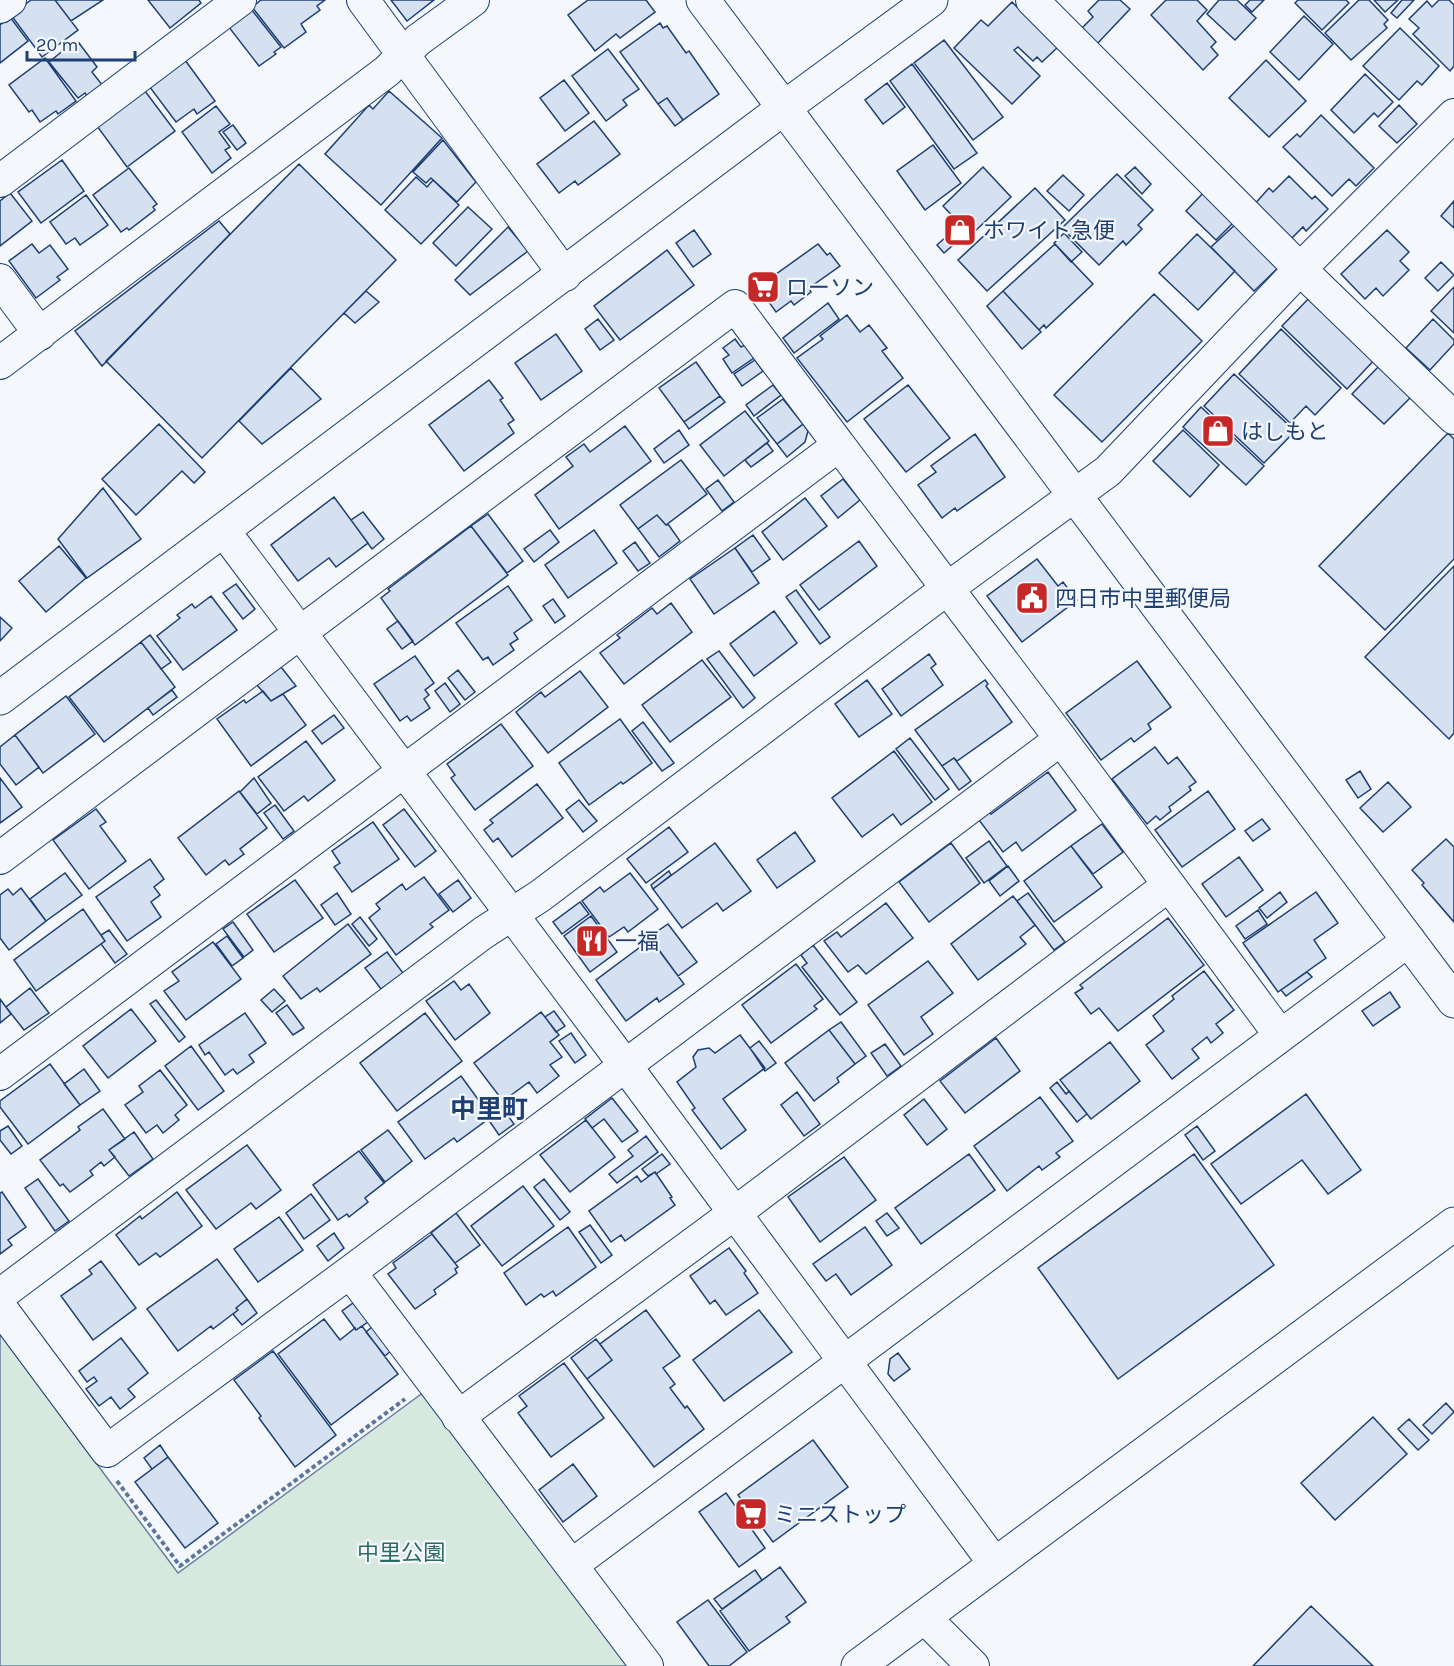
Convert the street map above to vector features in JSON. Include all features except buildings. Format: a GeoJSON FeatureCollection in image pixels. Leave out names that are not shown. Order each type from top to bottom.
{"type":"FeatureCollection","features":[{"type":"Feature","properties":{"kind":"street"},"geometry":{"type":"LineString","coordinates":[[0,8],[10,0]]}},
{"type":"Feature","properties":{"kind":"street"},"geometry":{"type":"LineString","coordinates":[[0,181],[240,0]]}},
{"type":"Feature","properties":{"kind":"street"},"geometry":{"type":"LineString","coordinates":[[363,0],[565,275]]}},
{"type":"Feature","properties":{"kind":"street"},"geometry":{"type":"LineString","coordinates":[[0,363],[378,78],[418,40],[473,0]]}},
{"type":"Feature","properties":{"kind":"street"},"geometry":{"type":"LineString","coordinates":[[703,0],[1454,1001]]}},
{"type":"Feature","properties":{"kind":"street"},"geometry":{"type":"LineString","coordinates":[[0,698],[565,275],[785,107],[931,0]]}},
{"type":"Feature","properties":{"kind":"street"},"geometry":{"type":"LineString","coordinates":[[1032,0],[1300,269],[1454,418]]}},
{"type":"Feature","properties":{"kind":"street"},"geometry":{"type":"LineString","coordinates":[[0,1295],[454,954],[540,896],[948,588],[1108,471],[1300,269],[1454,115]]}},
{"type":"Feature","properties":{"kind":"street"},"geometry":{"type":"LineString","coordinates":[[0,280],[40,334]]}},
{"type":"Feature","properties":{"kind":"street"},"geometry":{"type":"LineString","coordinates":[[0,858],[735,306],[1280,1035]]}},
{"type":"Feature","properties":{"kind":"street"},"geometry":{"type":"LineString","coordinates":[[0,1074],[839,445]]}},
{"type":"Feature","properties":{"kind":"street"},"geometry":{"type":"LineString","coordinates":[[223,530],[625,1065],[995,1564]]}},
{"type":"Feature","properties":{"kind":"street"},"geometry":{"type":"LineString","coordinates":[[0,1307],[107,1451],[350,1272],[1060,738]]}},
{"type":"Feature","properties":{"kind":"street"},"geometry":{"type":"LineString","coordinates":[[459,1418],[1169,885]]}},
{"type":"Feature","properties":{"kind":"street"},"geometry":{"type":"LineString","coordinates":[[572,1565],[1409,940]]}},
{"type":"Feature","properties":{"kind":"street"},"geometry":{"type":"LineString","coordinates":[[858,1666],[1454,1224]]}},
{"type":"Feature","properties":{"kind":"street"},"geometry":{"type":"LineString","coordinates":[[350,1272],[647,1666]]}},
{"type":"Feature","properties":{"kind":"street"},"geometry":{"type":"LineString","coordinates":[[924,1617],[973,1666]]}},
{"type":"Feature","properties":{"kind":"path"},"geometry":{"type":"LineString","coordinates":[[107,1451],[109,1469],[180,1566],[430,1380]]}},
{"type":"Feature","properties":{"kind":"green space","name":"中里公園"},"geometry":{"type":"Polygon","coordinates":[[[0,1334],[178,1573],[424,1392],[630,1666],[0,1666],[0,1334]]]}},
{"type":"Feature","properties":{"kind":"place","name":"ホワイト急便"},"geometry":{"type":"Point","coordinates":[960,230]}},
{"type":"Feature","properties":{"kind":"place","name":"ローソン"},"geometry":{"type":"Point","coordinates":[763,287]}},
{"type":"Feature","properties":{"kind":"place","name":"はしもと"},"geometry":{"type":"Point","coordinates":[1218,431]}},
{"type":"Feature","properties":{"kind":"place","name":"四日市中里郵便局"},"geometry":{"type":"Point","coordinates":[1032,598]}},
{"type":"Feature","properties":{"kind":"place","name":"一福"},"geometry":{"type":"Point","coordinates":[592,941]}},
{"type":"Feature","properties":{"kind":"place","name":"ミニストップ"},"geometry":{"type":"Point","coordinates":[751,1514]}},
{"type":"Feature","properties":{"kind":"district","name":"中里町"},"geometry":{"type":"Point","coordinates":[489,1109]}}]}
